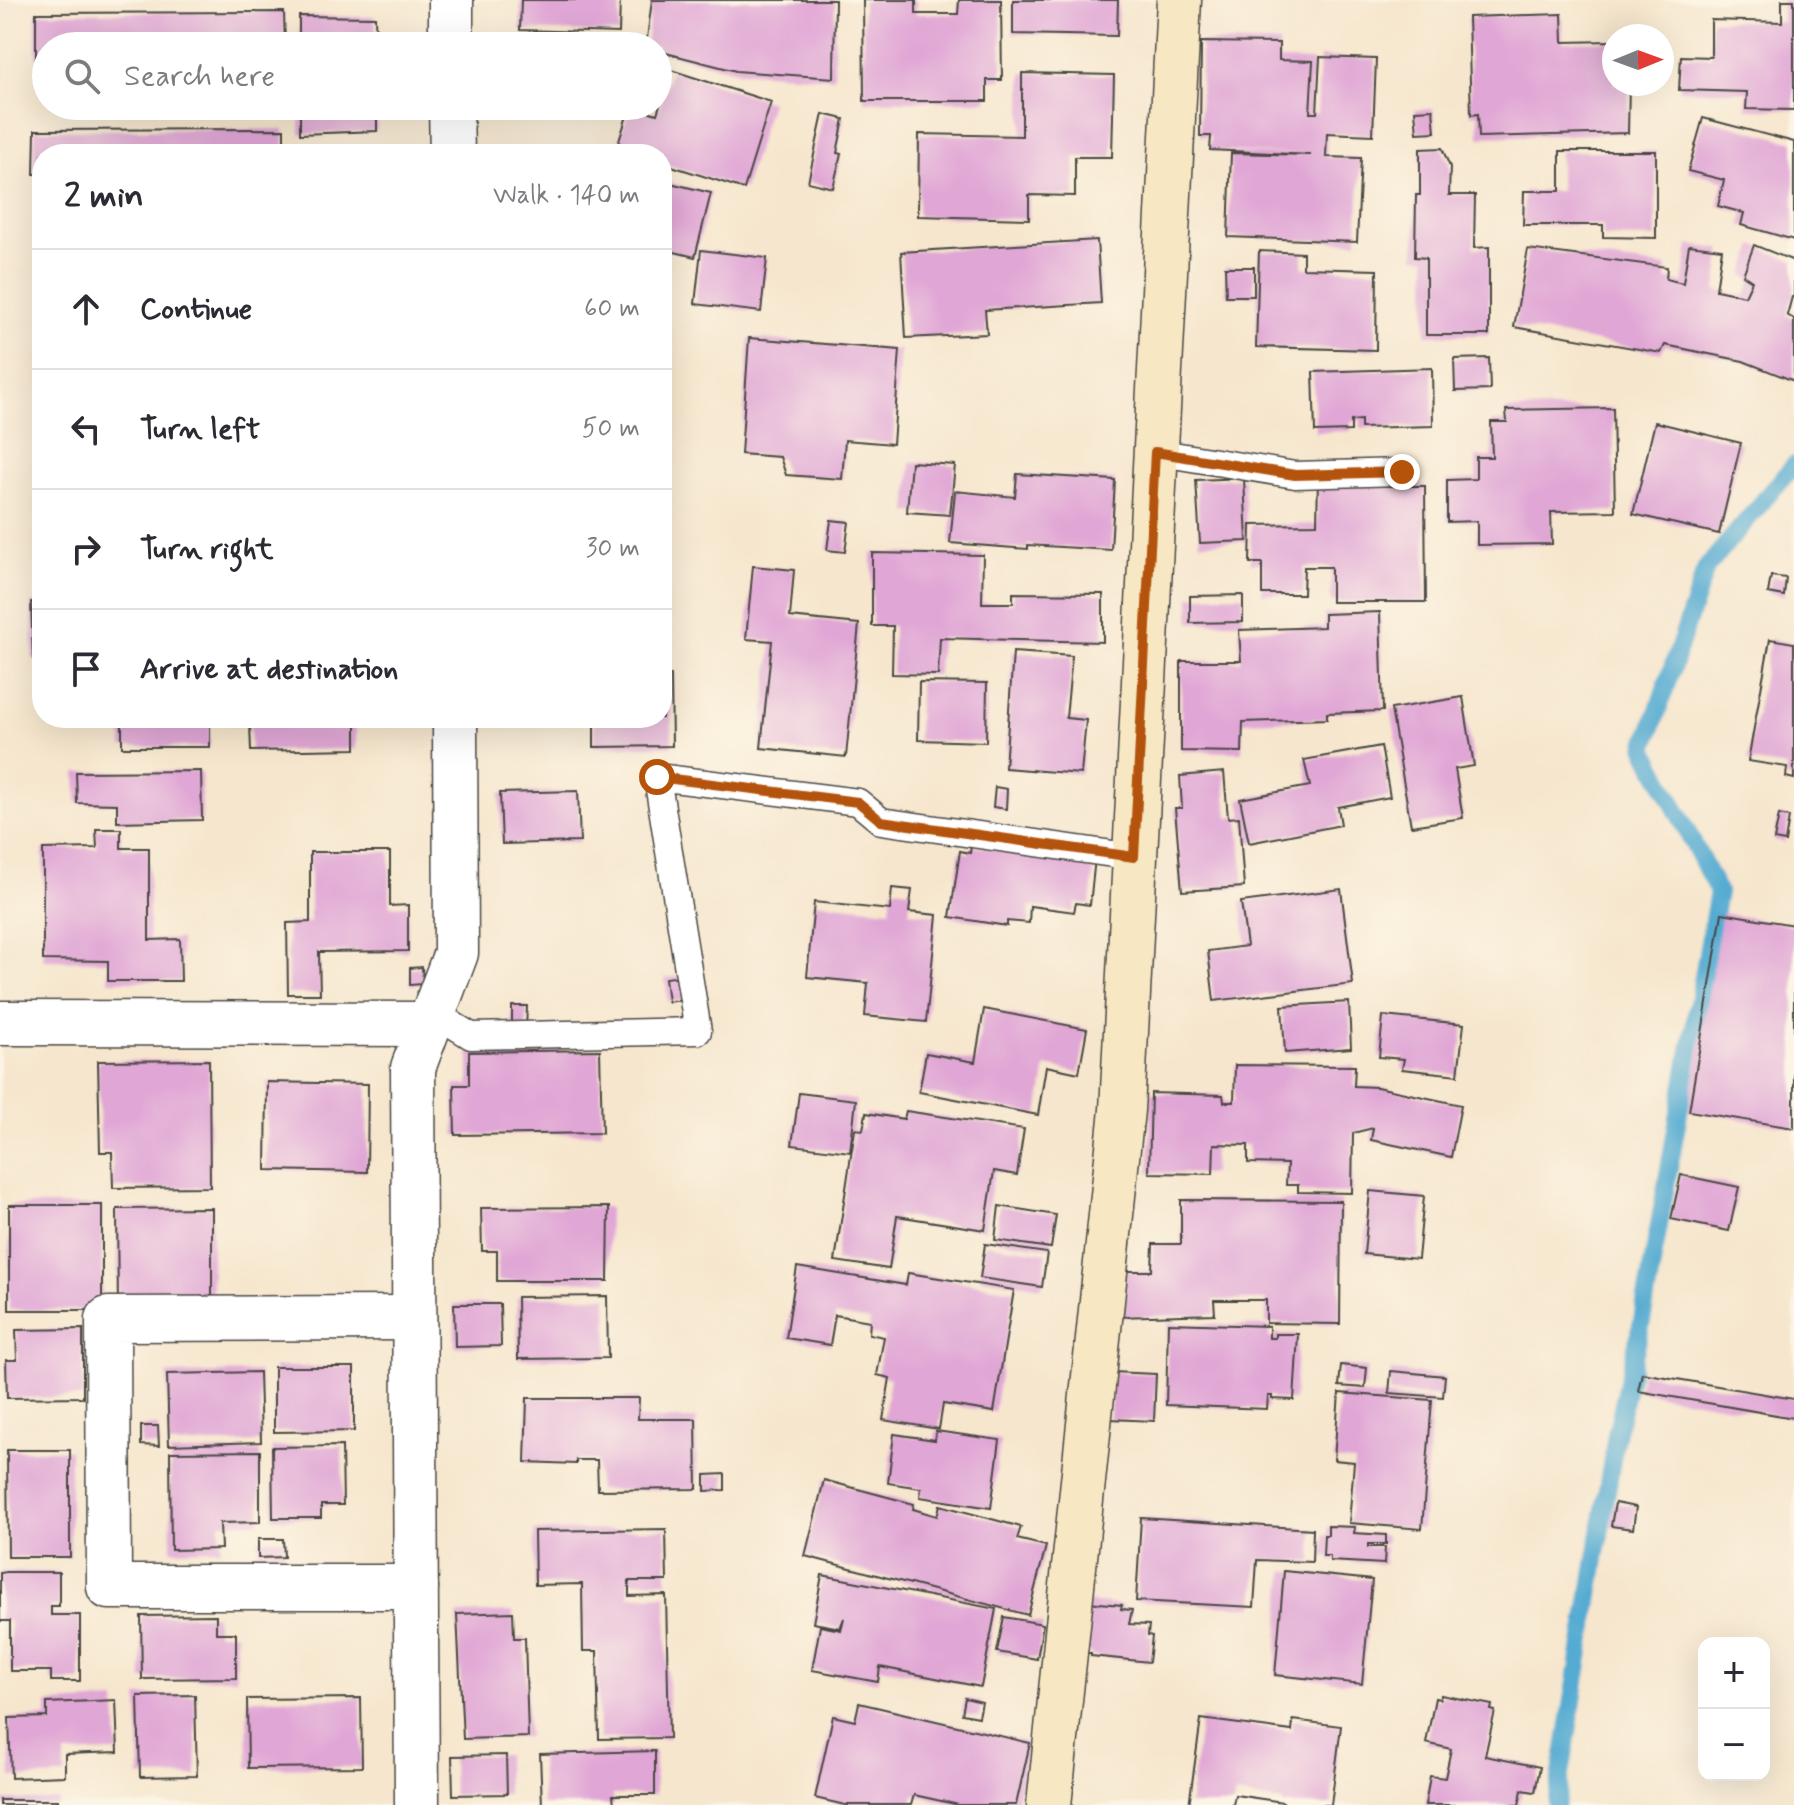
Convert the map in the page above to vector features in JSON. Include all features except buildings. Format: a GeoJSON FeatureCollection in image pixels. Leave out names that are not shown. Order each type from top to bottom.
{"type":"FeatureCollection","features":[{"type":"Feature","properties":{"kind":"street"},"geometry":{"type":"LineString","coordinates":[[451,0],[451,32]]}},
{"type":"Feature","properties":{"kind":"street"},"geometry":{"type":"LineString","coordinates":[[1049,1805],[1122,1110],[1179,0]]}},
{"type":"Feature","properties":{"kind":"street"},"geometry":{"type":"LineString","coordinates":[[451,120],[452,144]]}},
{"type":"Feature","properties":{"kind":"street"},"geometry":{"type":"LineString","coordinates":[[416,1805],[413,1068],[456,953],[455,728]]}},
{"type":"Feature","properties":{"kind":"street"},"geometry":{"type":"LineString","coordinates":[[0,1023],[432,1018]]}},
{"type":"Feature","properties":{"kind":"street"},"geometry":{"type":"LineString","coordinates":[[414,1318],[108,1319],[109,1587],[416,1587]]}},
{"type":"Feature","properties":{"kind":"lane"},"geometry":{"type":"LineString","coordinates":[[1155,452],[1295,475],[1402,472]]}},
{"type":"Feature","properties":{"kind":"lane"},"geometry":{"type":"LineString","coordinates":[[432,1018],[471,1036],[698,1031],[657,777],[858,802],[881,821],[1134,857]]}},
{"type":"Feature","properties":{"kind":"waterway"},"geometry":{"type":"LineString","coordinates":[[1556,1805],[1616,1435],[1642,1321],[1718,892],[1645,748],[1706,568],[1794,465]]}},
{"type":"Feature","properties":{"kind":"route"},"geometry":{"type":"LineString","coordinates":[[657,777],[858,802],[881,821],[1134,857],[1155,452],[1295,475],[1402,472]]}}]}
